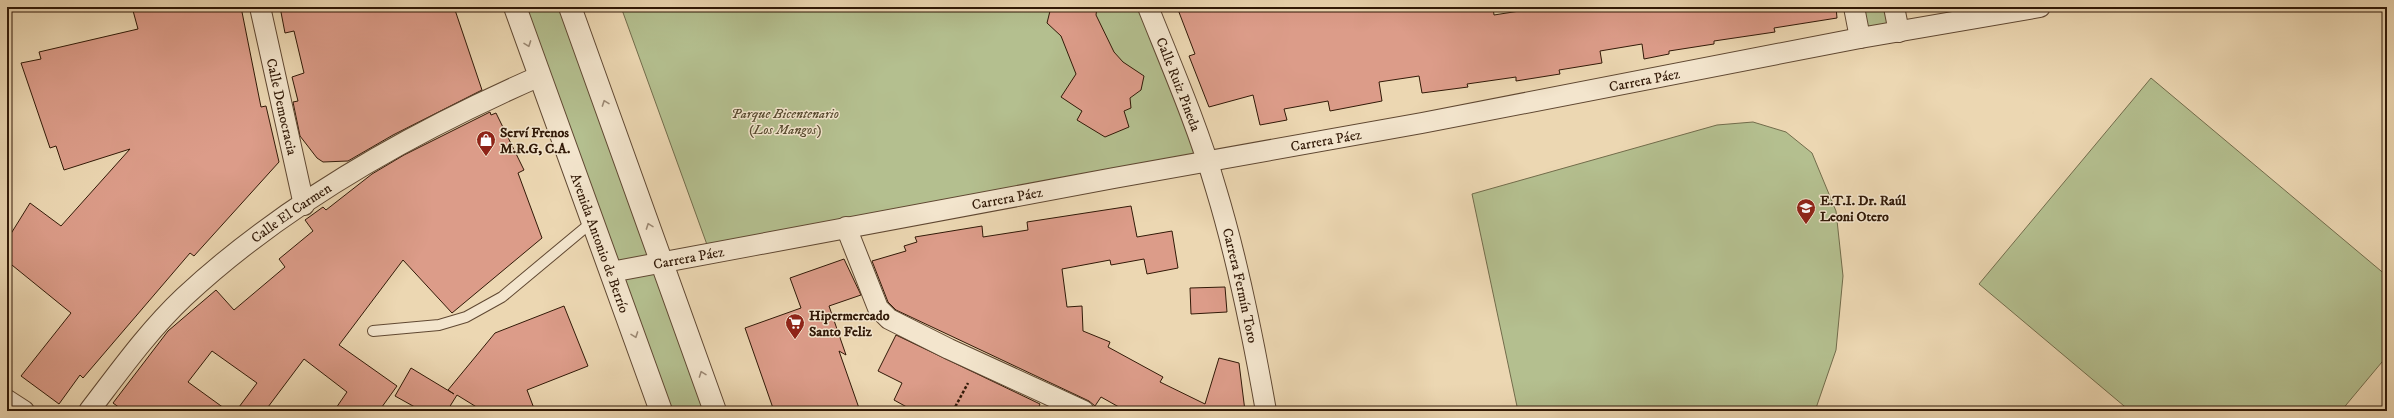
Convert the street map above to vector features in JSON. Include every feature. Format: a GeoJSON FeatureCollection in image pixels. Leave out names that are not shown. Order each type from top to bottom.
{"type":"FeatureCollection","features":[{"type":"Feature","properties":{"kind":"street","name":"Calle Democracia"},"geometry":{"type":"LineString","coordinates":[[260,7],[304,205]]}},
{"type":"Feature","properties":{"kind":"street","name":"Avenida Antonio de Berrío"},"geometry":{"type":"LineString","coordinates":[[515,7],[661,411]]}},
{"type":"Feature","properties":{"kind":"street"},"geometry":{"type":"LineString","coordinates":[[570,7],[715,411]]}},
{"type":"Feature","properties":{"kind":"street","name":"Calle Ruiz Pineda"},"geometry":{"type":"LineString","coordinates":[[1148,7],[1184,97],[1206,162]]}},
{"type":"Feature","properties":{"kind":"street"},"geometry":{"type":"LineString","coordinates":[[1854,7],[1860,38]]}},
{"type":"Feature","properties":{"kind":"street"},"geometry":{"type":"LineString","coordinates":[[1894,7],[1899,32]]}},
{"type":"Feature","properties":{"kind":"street","name":"Carrera Páez"},"geometry":{"type":"LineString","coordinates":[[612,272],[846,227],[1422,123],[1860,38],[2040,7]]}},
{"type":"Feature","properties":{"kind":"street","name":"Calle El Carmen"},"geometry":{"type":"LineString","coordinates":[[89,411],[149,334],[183,298],[256,238],[362,168],[456,114],[540,76]]}},
{"type":"Feature","properties":{"kind":"street","name":"Carrera Fermín Toro"},"geometry":{"type":"LineString","coordinates":[[1206,162],[1216,188],[1235,262],[1266,411]]}},
{"type":"Feature","properties":{"kind":"street"},"geometry":{"type":"LineString","coordinates":[[846,227],[878,308],[889,319],[978,363],[1084,411]]}},
{"type":"Feature","properties":{"kind":"street"},"geometry":{"type":"LineString","coordinates":[[7,400],[24,411]]}},
{"type":"Feature","properties":{"kind":"lane"},"geometry":{"type":"LineString","coordinates":[[373,331],[439,325],[466,317],[502,297],[592,222]]}},
{"type":"Feature","properties":{"kind":"path"},"geometry":{"type":"LineString","coordinates":[[953,411],[978,363]]}},
{"type":"Feature","properties":{"kind":"green space"},"geometry":{"type":"Polygon","coordinates":[[[515,7],[570,7],[715,411],[661,411],[515,7]]]}},
{"type":"Feature","properties":{"kind":"green space","name":"Parque Bicentenario (Los Mangos)"},"geometry":{"type":"Polygon","coordinates":[[[621,7],[1148,7],[1206,162],[710,253],[621,7]]]}},
{"type":"Feature","properties":{"kind":"green space"},"geometry":{"type":"Polygon","coordinates":[[[1854,7],[1894,7],[1899,32],[1860,38],[1854,7]]]}},
{"type":"Feature","properties":{"kind":"green space"},"geometry":{"type":"Polygon","coordinates":[[[2151,78],[2387,276],[2387,356],[2341,411],[2130,411],[1979,284],[2151,78]]]}},
{"type":"Feature","properties":{"kind":"green space"},"geometry":{"type":"Polygon","coordinates":[[[1753,122],[1786,132],[1812,153],[1836,211],[1843,276],[1836,350],[1815,411],[1518,411],[1472,194],[1717,125],[1753,122]]]}},
{"type":"Feature","properties":{"kind":"building"},"geometry":{"type":"Polygon","coordinates":[[[132,7],[241,7],[261,107],[266,106],[279,162],[194,256],[190,253],[83,378],[80,375],[59,404],[21,376],[71,313],[7,261],[7,240],[30,203],[61,226],[130,149],[64,170],[56,146],[50,148],[21,63],[41,59],[39,52],[138,29],[132,7]]]}},
{"type":"Feature","properties":{"kind":"building"},"geometry":{"type":"Polygon","coordinates":[[[280,7],[454,7],[482,90],[393,135],[348,161],[323,162],[317,158],[300,136],[293,102],[298,101],[292,77],[304,73],[294,31],[285,33],[280,7]]]}},
{"type":"Feature","properties":{"kind":"building"},"geometry":{"type":"Polygon","coordinates":[[[1051,7],[1097,7],[1096,15],[1114,52],[1123,62],[1144,76],[1141,90],[1130,98],[1131,108],[1124,111],[1129,127],[1105,137],[1077,120],[1082,111],[1061,97],[1076,74],[1061,36],[1047,23],[1051,7]]]}},
{"type":"Feature","properties":{"kind":"building"},"geometry":{"type":"Polygon","coordinates":[[[1177,7],[1369,7],[1369,10],[1391,7],[1493,7],[1494,15],[1545,7],[1661,7],[1662,11],[1686,7],[1836,7],[1837,18],[1774,28],[1775,32],[1714,41],[1714,44],[1669,51],[1669,54],[1644,59],[1642,44],[1600,51],[1602,63],[1559,70],[1560,74],[1516,81],[1516,77],[1467,84],[1468,87],[1422,93],[1419,76],[1379,82],[1382,101],[1330,111],[1328,101],[1284,109],[1287,120],[1260,125],[1253,95],[1209,107],[1189,56],[1195,54],[1177,7]]]}},
{"type":"Feature","properties":{"kind":"building"},"geometry":{"type":"Polygon","coordinates":[[[490,112],[491,115],[496,113],[524,170],[518,173],[542,238],[452,313],[403,260],[339,345],[397,386],[379,411],[334,411],[347,392],[304,359],[265,411],[236,411],[257,383],[212,351],[188,382],[228,411],[124,411],[113,403],[168,331],[216,290],[234,310],[285,267],[279,259],[313,231],[305,220],[323,207],[326,210],[372,174],[404,155],[490,112]]]}},
{"type":"Feature","properties":{"kind":"building"},"geometry":{"type":"Polygon","coordinates":[[[1131,206],[1137,237],[1172,231],[1178,268],[1147,274],[1144,259],[1111,265],[1110,260],[1062,269],[1067,307],[1082,306],[1083,331],[1110,342],[1108,347],[1163,377],[1160,382],[1205,404],[1219,358],[1239,363],[1245,411],[1126,411],[1101,397],[1095,406],[1089,401],[896,310],[888,302],[872,261],[906,251],[904,246],[917,242],[915,237],[982,226],[983,237],[1028,230],[1027,222],[1131,206]]]}},
{"type":"Feature","properties":{"kind":"building","name":"Hipermercado Santo Feliz"},"geometry":{"type":"Polygon","coordinates":[[[844,259],[861,295],[829,306],[846,355],[839,351],[860,411],[774,411],[745,328],[801,308],[790,278],[844,259]]]}},
{"type":"Feature","properties":{"kind":"building"},"geometry":{"type":"Polygon","coordinates":[[[1225,287],[1227,312],[1191,314],[1190,288],[1225,287]]]}},
{"type":"Feature","properties":{"kind":"building"},"geometry":{"type":"Polygon","coordinates":[[[564,306],[588,366],[527,390],[535,411],[483,411],[457,395],[447,411],[422,411],[395,396],[411,368],[454,394],[448,390],[495,333],[564,306]]]}},
{"type":"Feature","properties":{"kind":"building"},"geometry":{"type":"Polygon","coordinates":[[[896,335],[1040,404],[1037,411],[914,411],[894,400],[902,383],[878,371],[896,335]]]}},
{"type":"Feature","properties":{"kind":"place","name":"Serví Frenos M.R.G, C.A."},"geometry":{"type":"Point","coordinates":[486,157]}},
{"type":"Feature","properties":{"kind":"place","name":"E.T.I. Dr. Raúl Leoni Otero"},"geometry":{"type":"Point","coordinates":[1806,225]}},
{"type":"Feature","properties":{"kind":"place","name":"Hipermercado Santo Feliz"},"geometry":{"type":"Point","coordinates":[795,340]}}]}
